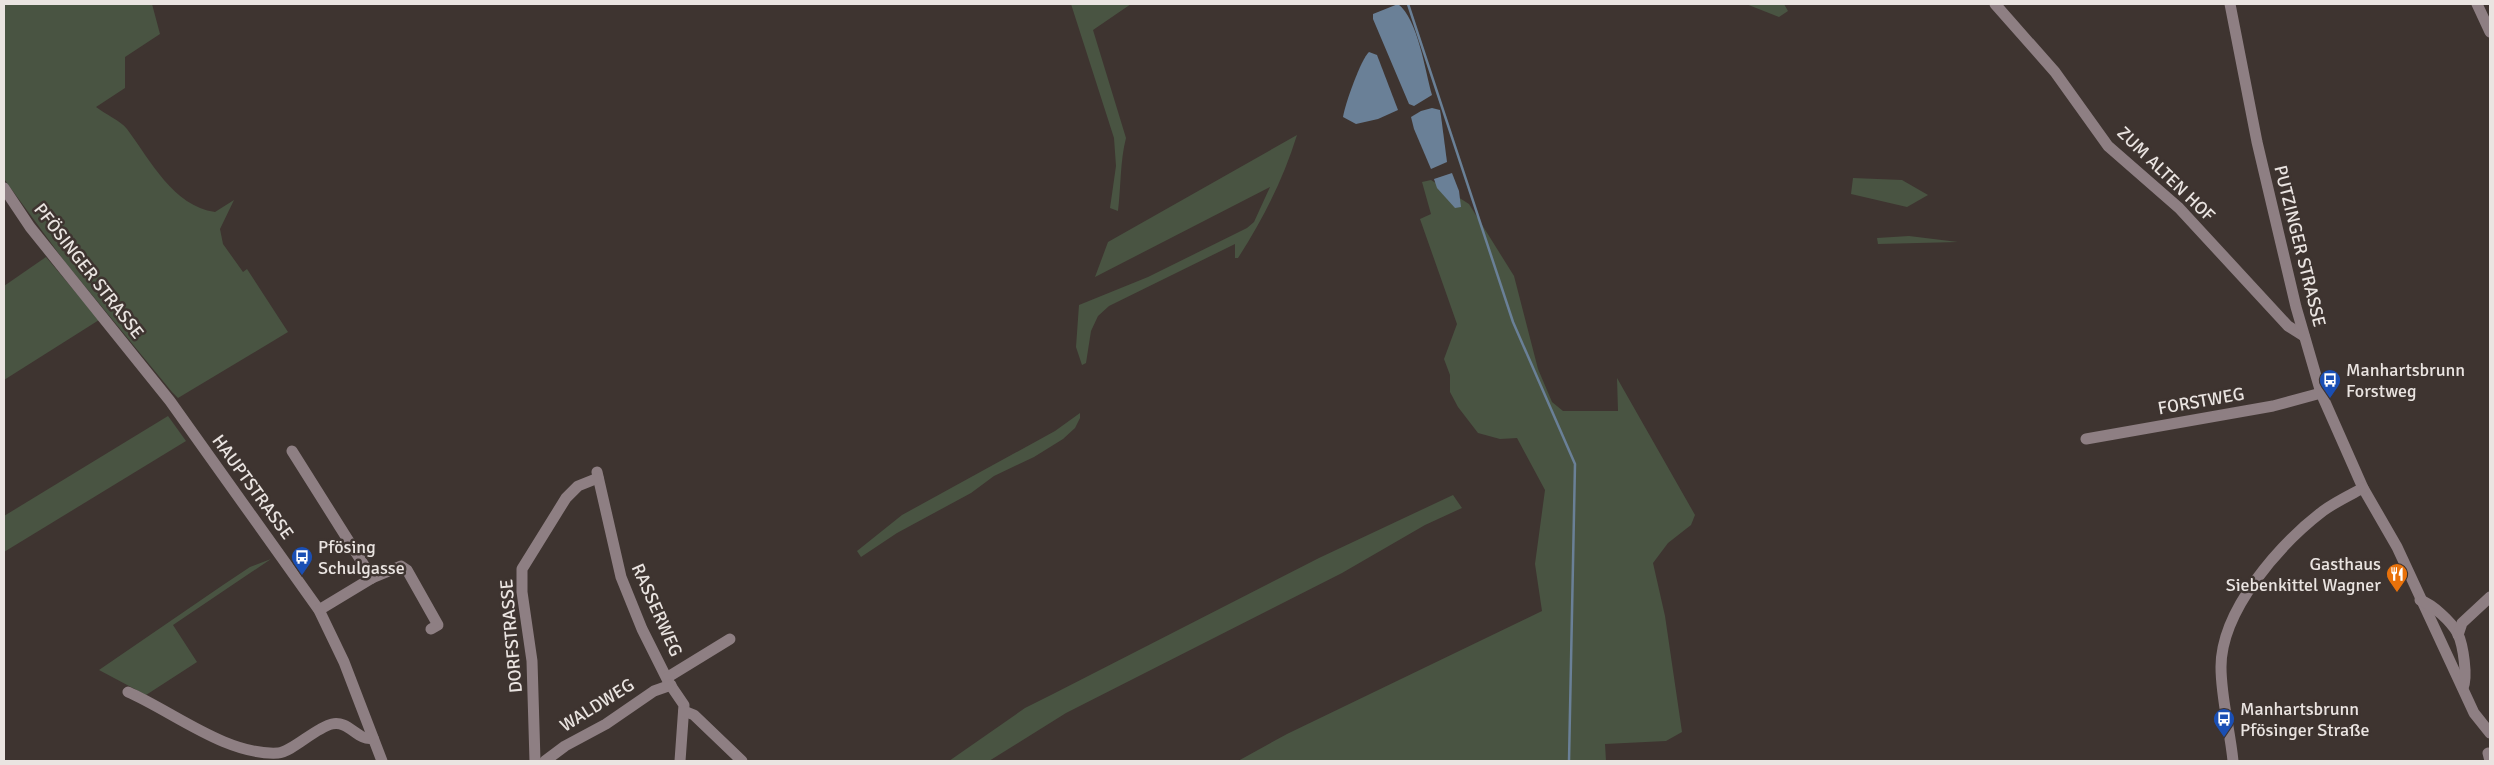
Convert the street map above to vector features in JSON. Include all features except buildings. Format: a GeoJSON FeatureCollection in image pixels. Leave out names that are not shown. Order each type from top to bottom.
{"type":"FeatureCollection","features":[{"type":"Feature","properties":{"kind":"street","name":"ZUM ALTEN HOF"},"geometry":{"type":"LineString","coordinates":[[1995,4],[2055,72],[2108,146],[2179,208],[2288,326],[2304,336]]}},
{"type":"Feature","properties":{"kind":"street","name":"PUTZINGER STRASSE"},"geometry":{"type":"LineString","coordinates":[[2230,4],[2248,104],[2304,336],[2321,393],[2363,488]]}},
{"type":"Feature","properties":{"kind":"street"},"geometry":{"type":"LineString","coordinates":[[2477,4],[2490,32]]}},
{"type":"Feature","properties":{"kind":"street","name":"PFÖSINGER STRASSE"},"geometry":{"type":"LineString","coordinates":[[4,188],[30,226],[148,375]]}},
{"type":"Feature","properties":{"kind":"street","name":"HAUPTSTRASSE"},"geometry":{"type":"LineString","coordinates":[[148,375],[191,430],[319,610],[344,662],[382,761]]}},
{"type":"Feature","properties":{"kind":"street","name":"FORSTWEG"},"geometry":{"type":"LineString","coordinates":[[2086,440],[2273,406],[2321,393]]}},
{"type":"Feature","properties":{"kind":"street"},"geometry":{"type":"LineString","coordinates":[[292,451],[372,578]]}},
{"type":"Feature","properties":{"kind":"street","name":"RASSERWEG"},"geometry":{"type":"LineString","coordinates":[[597,474],[621,577],[642,629],[682,699],[684,711],[680,761]]}},
{"type":"Feature","properties":{"kind":"street","name":"DORFSTRASSE"},"geometry":{"type":"LineString","coordinates":[[535,761],[532,661],[522,592],[522,569],[566,498],[578,486],[597,474]]}},
{"type":"Feature","properties":{"kind":"street"},"geometry":{"type":"LineString","coordinates":[[2233,761],[2221,665],[2233,616],[2257,577],[2277,555],[2323,510],[2363,488],[2397,547],[2420,600],[2464,688],[2474,714],[2490,733]]}},
{"type":"Feature","properties":{"kind":"street"},"geometry":{"type":"LineString","coordinates":[[319,610],[372,578],[394,567],[401,566],[407,570],[438,625],[431,629]]}},
{"type":"Feature","properties":{"kind":"street"},"geometry":{"type":"LineString","coordinates":[[2464,688],[2467,680],[2458,635],[2462,623],[2490,598]]}},
{"type":"Feature","properties":{"kind":"street"},"geometry":{"type":"LineString","coordinates":[[2420,600],[2428,603],[2458,635]]}},
{"type":"Feature","properties":{"kind":"street","name":"WALDWEG"},"geometry":{"type":"LineString","coordinates":[[546,761],[565,746],[606,724],[730,639]]}},
{"type":"Feature","properties":{"kind":"street"},"geometry":{"type":"LineString","coordinates":[[128,692],[170,716],[236,746],[283,757],[320,728],[333,724],[349,727],[364,738],[373,738]]}},
{"type":"Feature","properties":{"kind":"street"},"geometry":{"type":"LineString","coordinates":[[684,711],[694,715],[742,761]]}},
{"type":"Feature","properties":{"kind":"green space"},"geometry":{"type":"Polygon","coordinates":[[[4,4],[152,4],[160,34],[125,57],[125,88],[96,107],[117,120],[127,129],[164,180],[187,201],[200,208],[215,212],[234,200],[220,229],[223,244],[243,272],[247,269],[288,332],[178,398],[172,392],[65,262],[4,179],[4,4]]]}},
{"type":"Feature","properties":{"kind":"green space"},"geometry":{"type":"Polygon","coordinates":[[[1071,4],[1131,4],[1093,30],[1126,138],[1118,211],[1110,208],[1116,166],[1114,138],[1071,4]]]}},
{"type":"Feature","properties":{"kind":"green space"},"geometry":{"type":"Polygon","coordinates":[[[1746,4],[1784,4],[1788,11],[1779,17],[1746,4]]]}},
{"type":"Feature","properties":{"kind":"green space"},"geometry":{"type":"Polygon","coordinates":[[[1297,135],[1272,199],[1238,258],[1235,258],[1235,244],[1109,306],[1098,316],[1091,331],[1086,363],[1082,365],[1076,347],[1079,305],[1148,277],[1247,228],[1254,222],[1270,187],[1095,277],[1108,242],[1297,135]]]}},
{"type":"Feature","properties":{"kind":"green space"},"geometry":{"type":"Polygon","coordinates":[[[1853,178],[1902,180],[1928,195],[1907,207],[1851,194],[1853,178]]]}},
{"type":"Feature","properties":{"kind":"green space"},"geometry":{"type":"Polygon","coordinates":[[[1431,180],[1469,204],[1514,276],[1538,369],[1552,402],[1563,411],[1618,411],[1617,378],[1695,515],[1691,525],[1668,543],[1653,563],[1665,616],[1682,732],[1666,741],[1605,744],[1606,761],[1238,761],[1287,734],[1542,611],[1535,564],[1545,490],[1517,438],[1500,439],[1478,433],[1458,407],[1450,392],[1450,375],[1444,359],[1457,324],[1420,219],[1431,214],[1422,182],[1431,180]]]}},
{"type":"Feature","properties":{"kind":"green space"},"geometry":{"type":"Polygon","coordinates":[[[1909,236],[1958,242],[1878,244],[1877,238],[1909,236]]]}},
{"type":"Feature","properties":{"kind":"green space"},"geometry":{"type":"Polygon","coordinates":[[[46,257],[99,320],[4,380],[4,286],[46,257]]]}},
{"type":"Feature","properties":{"kind":"green space"},"geometry":{"type":"Polygon","coordinates":[[[1080,413],[1080,418],[1075,428],[1063,439],[1034,457],[994,476],[971,493],[897,533],[861,557],[857,551],[902,515],[1055,431],[1080,413]]]}},
{"type":"Feature","properties":{"kind":"green space"},"geometry":{"type":"Polygon","coordinates":[[[168,416],[186,441],[4,552],[4,516],[168,416]]]}},
{"type":"Feature","properties":{"kind":"green space"},"geometry":{"type":"Polygon","coordinates":[[[1453,495],[1462,508],[1425,525],[1342,573],[1066,713],[989,761],[949,761],[1025,708],[1319,558],[1453,495]]]}},
{"type":"Feature","properties":{"kind":"green space"},"geometry":{"type":"Polygon","coordinates":[[[271,559],[173,625],[197,662],[146,695],[99,670],[250,567],[271,559]]]}},
{"type":"Feature","properties":{"kind":"water"},"geometry":{"type":"Polygon","coordinates":[[[1398,4],[1405,11],[1416,33],[1432,95],[1414,106],[1409,104],[1373,19],[1373,14],[1398,4]]]}},
{"type":"Feature","properties":{"kind":"water"},"geometry":{"type":"Polygon","coordinates":[[[1369,52],[1377,55],[1398,110],[1378,119],[1356,124],[1343,117],[1354,82],[1369,52]]]}},
{"type":"Feature","properties":{"kind":"water"},"geometry":{"type":"Polygon","coordinates":[[[1432,108],[1440,110],[1447,162],[1431,169],[1414,129],[1411,117],[1421,111],[1432,108]]]}},
{"type":"Feature","properties":{"kind":"water"},"geometry":{"type":"Polygon","coordinates":[[[1452,173],[1459,191],[1461,207],[1455,208],[1437,188],[1434,179],[1452,173]]]}},
{"type":"Feature","properties":{"kind":"waterway"},"geometry":{"type":"LineString","coordinates":[[1408,4],[1513,322],[1575,464],[1569,761]]}},
{"type":"Feature","properties":{"kind":"place","name":"Manhartsbrunn Forstweg"},"geometry":{"type":"Point","coordinates":[2330,399]}},
{"type":"Feature","properties":{"kind":"place","name":"Pfösing Schulgasse"},"geometry":{"type":"Point","coordinates":[302,576]}},
{"type":"Feature","properties":{"kind":"place","name":"Gasthaus Siebenkittel Wagner"},"geometry":{"type":"Point","coordinates":[2397,593]}},
{"type":"Feature","properties":{"kind":"place","name":"Manhartsbrunn Pfösinger Straße"},"geometry":{"type":"Point","coordinates":[2224,738]}}]}
